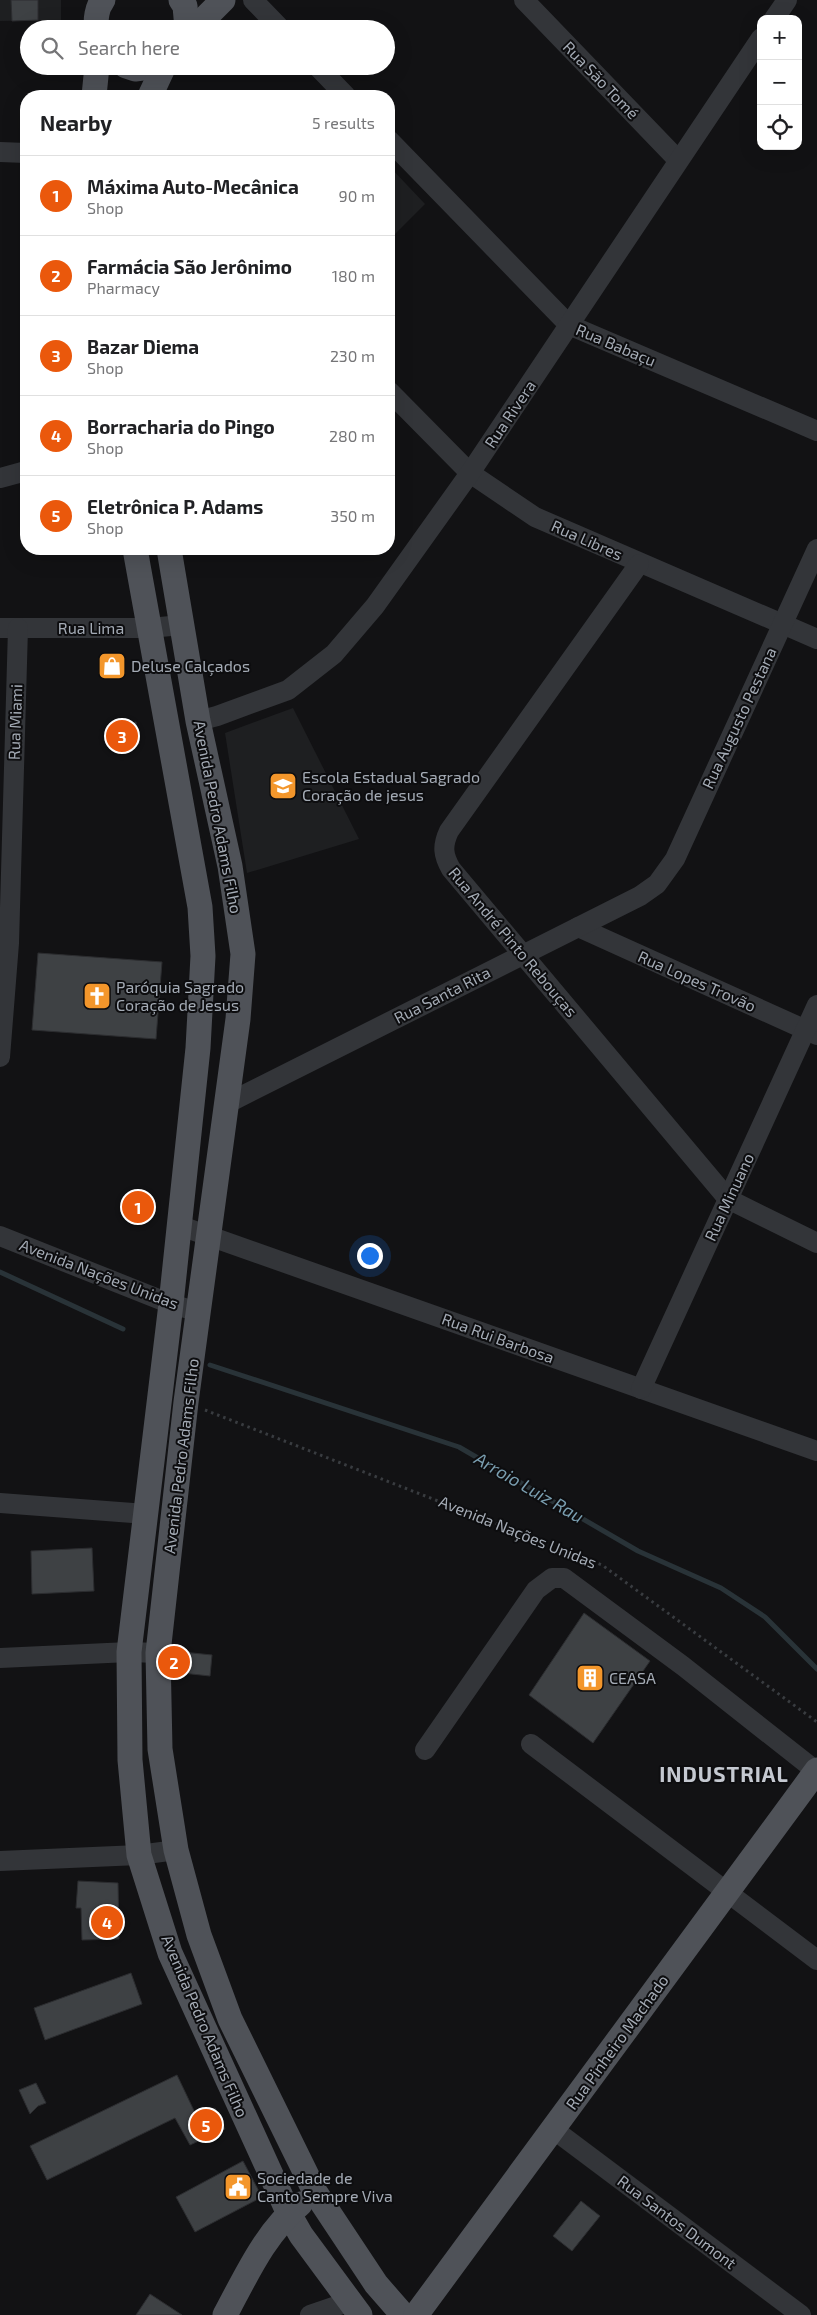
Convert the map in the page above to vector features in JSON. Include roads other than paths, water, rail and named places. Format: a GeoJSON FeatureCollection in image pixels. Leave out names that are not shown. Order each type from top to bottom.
{"type":"FeatureCollection","features":[{"type":"Feature","properties":{"kind":"main road"},"geometry":{"type":"LineString","coordinates":[[181,0],[185,6],[186,20]]}},
{"type":"Feature","properties":{"kind":"main road"},"geometry":{"type":"LineString","coordinates":[[203,20],[223,0]]}},
{"type":"Feature","properties":{"kind":"main road"},"geometry":{"type":"LineString","coordinates":[[97,20],[101,1]]}},
{"type":"Feature","properties":{"kind":"main road"},"geometry":{"type":"LineString","coordinates":[[95,90],[96,75]]}},
{"type":"Feature","properties":{"kind":"main road"},"geometry":{"type":"LineString","coordinates":[[153,90],[160,75]]}},
{"type":"Feature","properties":{"kind":"main road","name":"Avenida Pedro Adams Filho"},"geometry":{"type":"LineString","coordinates":[[136,555],[198,899],[203,956],[198,1048],[178,1226],[172,1304],[129,1652],[130,1760],[139,1854],[170,1953],[289,2214],[354,2308]]}},
{"type":"Feature","properties":{"kind":"main road","name":"Avenida Pedro Adams Filho"},"geometry":{"type":"LineString","coordinates":[[170,555],[198,721],[230,866],[242,954],[238,1020],[186,1402],[158,1653],[160,1748],[176,1850],[199,1935],[230,2019],[315,2192],[376,2284],[403,2315]]}},
{"type":"Feature","properties":{"kind":"main road"},"geometry":{"type":"LineString","coordinates":[[152,1462],[179,1466]]}},
{"type":"Feature","properties":{"kind":"main road","name":"Rua Pinheiro Machado"},"geometry":{"type":"LineString","coordinates":[[416,2315],[816,1770]]}},
{"type":"Feature","properties":{"kind":"main road"},"geometry":{"type":"LineString","coordinates":[[227,2315],[256,2257],[289,2214],[315,2192]]}},
{"type":"Feature","properties":{"kind":"street"},"geometry":{"type":"LineString","coordinates":[[252,0],[271,20]]}},
{"type":"Feature","properties":{"kind":"street","name":"Rua São Tomé"},"geometry":{"type":"LineString","coordinates":[[524,0],[678,160]]}},
{"type":"Feature","properties":{"kind":"street"},"geometry":{"type":"LineString","coordinates":[[776,15],[785,0]]}},
{"type":"Feature","properties":{"kind":"street","name":"Rua Rivera"},"geometry":{"type":"LineString","coordinates":[[198,721],[288,690],[334,654],[375,606],[470,473],[757,44]]}},
{"type":"Feature","properties":{"kind":"street"},"geometry":{"type":"LineString","coordinates":[[326,75],[340,90]]}},
{"type":"Feature","properties":{"kind":"street","name":"Rua Babaçu"},"geometry":{"type":"LineString","coordinates":[[395,146],[569,325],[817,431]]}},
{"type":"Feature","properties":{"kind":"street"},"geometry":{"type":"LineString","coordinates":[[0,152],[20,153]]}},
{"type":"Feature","properties":{"kind":"street","name":"Rua Libres"},"geometry":{"type":"LineString","coordinates":[[395,397],[470,473],[535,518],[817,639]]}},
{"type":"Feature","properties":{"kind":"street"},"geometry":{"type":"LineString","coordinates":[[0,478],[20,473]]}},
{"type":"Feature","properties":{"kind":"street","name":"Rua Augusto Pestana"},"geometry":{"type":"LineString","coordinates":[[657,884],[675,859],[817,549]]}},
{"type":"Feature","properties":{"kind":"street","name":"Rua André Pinto Rebouças"},"geometry":{"type":"LineString","coordinates":[[639,564],[449,831],[444,842],[444,853],[451,869],[728,1199],[817,1243]]}},
{"type":"Feature","properties":{"kind":"street","name":"Rua Lima"},"geometry":{"type":"LineString","coordinates":[[9,628],[149,628],[182,625]]}},
{"type":"Feature","properties":{"kind":"street","name":"Rua Miami"},"geometry":{"type":"LineString","coordinates":[[0,1057],[9,943],[9,628]]}},
{"type":"Feature","properties":{"kind":"street","name":"Rua Santa Rita"},"geometry":{"type":"LineString","coordinates":[[226,1104],[640,896],[657,884]]}},
{"type":"Feature","properties":{"kind":"street","name":"Rua Lopes Trovão"},"geometry":{"type":"LineString","coordinates":[[578,927],[811,1033]]}},
{"type":"Feature","properties":{"kind":"street","name":"Rua Minuano"},"geometry":{"type":"LineString","coordinates":[[641,1389],[728,1199],[811,1033],[817,1005]]}},
{"type":"Feature","properties":{"kind":"street","name":"Rua Rui Barbosa"},"geometry":{"type":"LineString","coordinates":[[178,1226],[817,1451]]}},
{"type":"Feature","properties":{"kind":"street","name":"Avenida Nações Unidas"},"geometry":{"type":"LineString","coordinates":[[0,1236],[172,1304],[199,1312]]}},
{"type":"Feature","properties":{"kind":"street"},"geometry":{"type":"LineString","coordinates":[[0,1503],[146,1514]]}},
{"type":"Feature","properties":{"kind":"street"},"geometry":{"type":"LineString","coordinates":[[425,1750],[536,1590],[552,1578],[564,1578],[683,1666],[816,1770]]}},
{"type":"Feature","properties":{"kind":"street"},"geometry":{"type":"LineString","coordinates":[[0,1658],[129,1652],[158,1653]]}},
{"type":"Feature","properties":{"kind":"street"},"geometry":{"type":"LineString","coordinates":[[531,1744],[817,1960]]}},
{"type":"Feature","properties":{"kind":"street"},"geometry":{"type":"LineString","coordinates":[[0,1860],[139,1854],[176,1850]]}},
{"type":"Feature","properties":{"kind":"street","name":"Rua Santos Dumont"},"geometry":{"type":"LineString","coordinates":[[553,2129],[801,2315]]}},
{"type":"Feature","properties":{"kind":"street"},"geometry":{"type":"LineString","coordinates":[[310,2315],[354,2308]]}},
{"type":"Feature","properties":{"kind":"waterway","name":"Arroio Luiz Rau"},"geometry":{"type":"LineString","coordinates":[[0,1272],[123,1329]]}},
{"type":"Feature","properties":{"kind":"waterway","name":"Arroio Luiz Rau"},"geometry":{"type":"LineString","coordinates":[[210,1365],[459,1447],[638,1551],[721,1588],[765,1617],[817,1669]]}},
{"type":"Feature","properties":{"kind":"place","name":"Deluse Calçados"},"geometry":{"type":"Point","coordinates":[112,666]}},
{"type":"Feature","properties":{"kind":"place","name":"Bazar Diema"},"geometry":{"type":"Point","coordinates":[122,736]}},
{"type":"Feature","properties":{"kind":"place","name":"Escola Estadual Sagrado Coração de jesus"},"geometry":{"type":"Point","coordinates":[283,786]}},
{"type":"Feature","properties":{"kind":"place","name":"Paróquia Sagrado Coração de Jesus"},"geometry":{"type":"Point","coordinates":[97,996]}},
{"type":"Feature","properties":{"kind":"place","name":"Máxima Auto-Mecânica"},"geometry":{"type":"Point","coordinates":[138,1207]}},
{"type":"Feature","properties":{"kind":"place","name":"Farmácia São Jerônimo"},"geometry":{"type":"Point","coordinates":[174,1662]}},
{"type":"Feature","properties":{"kind":"place","name":"CEASA"},"geometry":{"type":"Point","coordinates":[590,1678]}},
{"type":"Feature","properties":{"kind":"place","name":"Borracharia do Pingo"},"geometry":{"type":"Point","coordinates":[107,1922]}},
{"type":"Feature","properties":{"kind":"place","name":"Eletrônica P. Adams"},"geometry":{"type":"Point","coordinates":[206,2125]}},
{"type":"Feature","properties":{"kind":"place","name":"Sociedade de Canto Sempre Viva"},"geometry":{"type":"Point","coordinates":[238,2187]}},
{"type":"Feature","properties":{"kind":"district","name":"INDUSTRIAL"},"geometry":{"type":"Point","coordinates":[724,1775]}}]}
